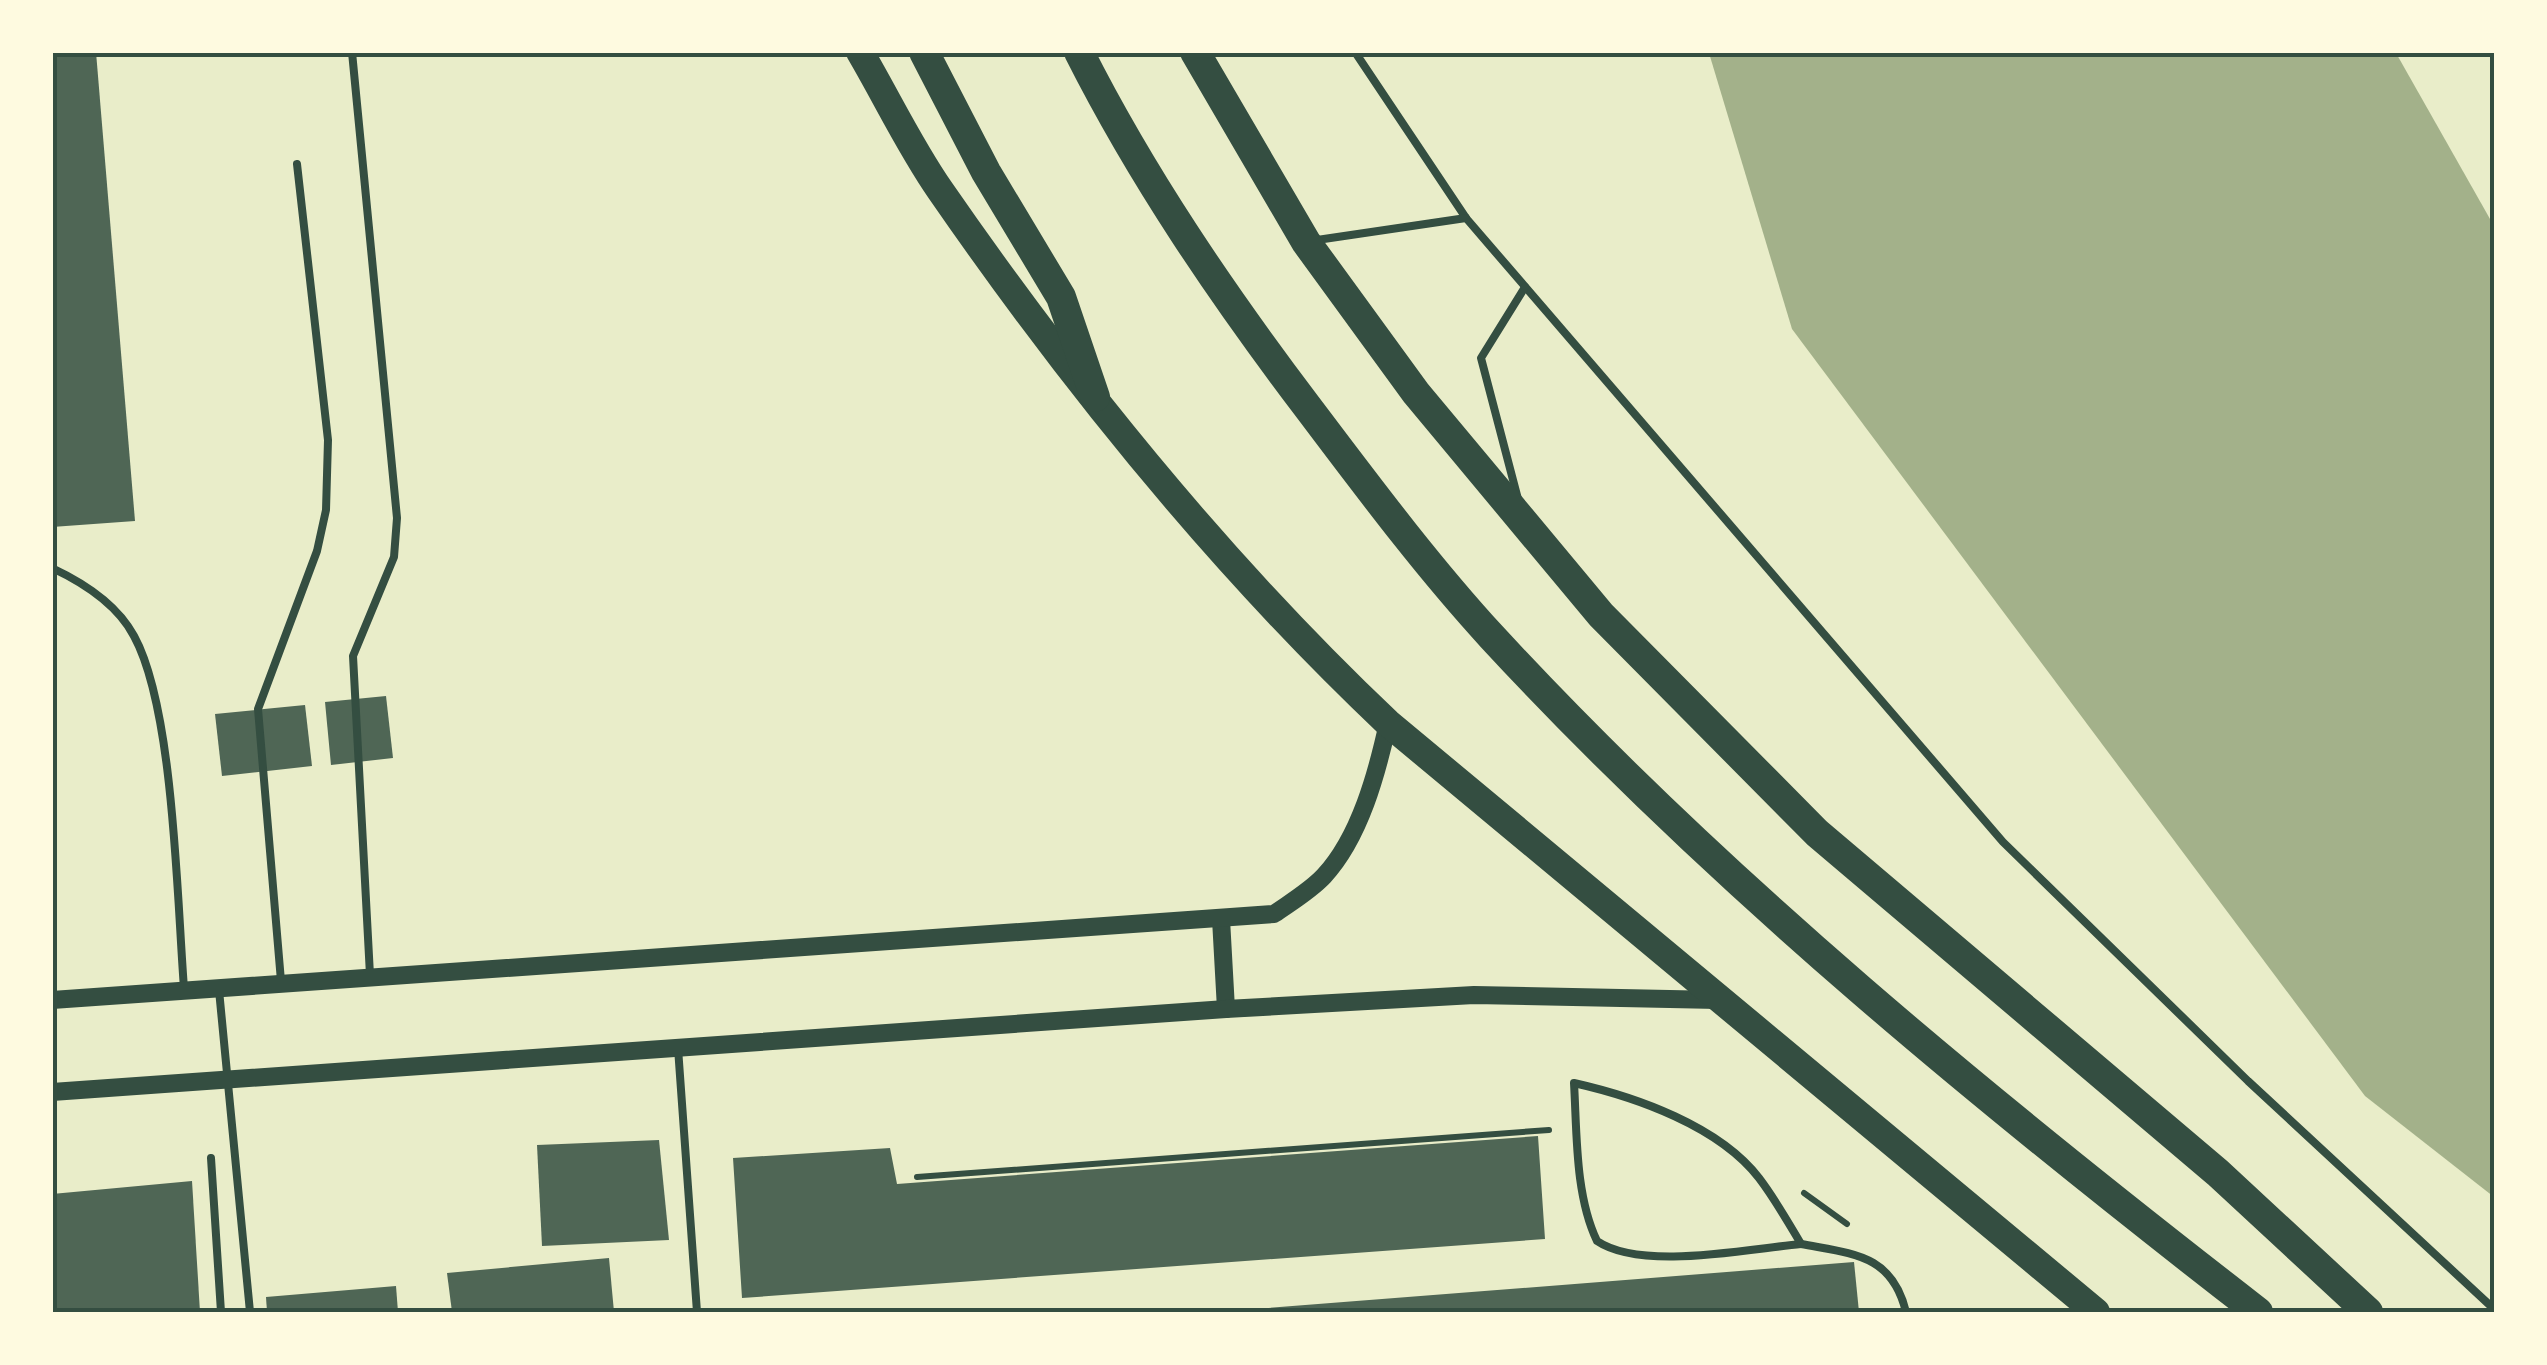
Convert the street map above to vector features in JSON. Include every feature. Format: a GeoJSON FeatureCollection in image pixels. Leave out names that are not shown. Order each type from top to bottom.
{"type":"FeatureCollection","features":[{"type":"Feature","properties":{"kind":"highway"},"geometry":{"type":"LineString","coordinates":[[860,52],[938,188],[1095,397],[1231,565],[1388,723],[2096,1312]]}},
{"type":"Feature","properties":{"kind":"highway"},"geometry":{"type":"LineString","coordinates":[[924,52],[986,172],[1061,297],[1095,397]]}},
{"type":"Feature","properties":{"kind":"highway"},"geometry":{"type":"LineString","coordinates":[[1079,52],[1105,104],[1232,308],[1368,486],[1491,636],[1660,804],[1899,1025],[2258,1312]]}},
{"type":"Feature","properties":{"kind":"highway"},"geometry":{"type":"LineString","coordinates":[[1195,52],[1306,242],[1416,393],[1601,615],[1817,833],[2218,1174],[2368,1312]]}},
{"type":"Feature","properties":{"kind":"street"},"geometry":{"type":"LineString","coordinates":[[52,1000],[1274,914],[1326,874],[1370,790],[1388,723]]}},
{"type":"Feature","properties":{"kind":"street"},"geometry":{"type":"LineString","coordinates":[[1221,919],[1226,1009]]}},
{"type":"Feature","properties":{"kind":"street"},"geometry":{"type":"LineString","coordinates":[[52,1092],[1226,1009],[1474,996],[1718,1000]]}},
{"type":"Feature","properties":{"kind":"lane"},"geometry":{"type":"LineString","coordinates":[[352,52],[397,518],[394,557],[354,656],[371,979]]}},
{"type":"Feature","properties":{"kind":"lane"},"geometry":{"type":"LineString","coordinates":[[1355,52],[1466,218],[2003,842],[2248,1081],[2494,1309]]}},
{"type":"Feature","properties":{"kind":"lane"},"geometry":{"type":"LineString","coordinates":[[281,986],[258,709],[318,552],[327,492],[328,440],[297,164]]}},
{"type":"Feature","properties":{"kind":"lane"},"geometry":{"type":"LineString","coordinates":[[1306,242],[1466,218]]}},
{"type":"Feature","properties":{"kind":"lane"},"geometry":{"type":"LineString","coordinates":[[1524,287],[1482,358],[1525,522]]}},
{"type":"Feature","properties":{"kind":"lane"},"geometry":{"type":"LineString","coordinates":[[52,568],[114,608],[134,635],[148,669],[164,762],[185,992]]}},
{"type":"Feature","properties":{"kind":"lane"},"geometry":{"type":"LineString","coordinates":[[220,990],[250,1312]]}},
{"type":"Feature","properties":{"kind":"lane"},"geometry":{"type":"LineString","coordinates":[[678,1048],[697,1312]]}},
{"type":"Feature","properties":{"kind":"lane"},"geometry":{"type":"LineString","coordinates":[[1801,1244],[1758,1176],[1706,1136],[1619,1093],[1574,1082],[1590,1226],[1597,1241],[1609,1249],[1653,1256],[1801,1244],[1862,1256],[1883,1268],[1899,1286],[1906,1312]]}},
{"type":"Feature","properties":{"kind":"lane"},"geometry":{"type":"LineString","coordinates":[[211,1158],[221,1312]]}},
{"type":"Feature","properties":{"kind":"path"},"geometry":{"type":"LineString","coordinates":[[917,1177],[1577,1129]]}},
{"type":"Feature","properties":{"kind":"path"},"geometry":{"type":"LineString","coordinates":[[1796,1188],[1857,1231]]}},
{"type":"Feature","properties":{"kind":"shaded area"},"geometry":{"type":"Polygon","coordinates":[[[1709,53],[2396,53],[2494,226],[2494,1197],[2365,1096],[1792,329],[1709,53]]]}},
{"type":"Feature","properties":{"kind":"building"},"geometry":{"type":"Polygon","coordinates":[[[52,52],[96,52],[135,521],[52,527],[52,52]]]}},
{"type":"Feature","properties":{"kind":"building"},"geometry":{"type":"Polygon","coordinates":[[[386,696],[393,758],[331,765],[325,702],[386,696]]]}},
{"type":"Feature","properties":{"kind":"building"},"geometry":{"type":"Polygon","coordinates":[[[305,705],[312,766],[222,776],[215,714],[305,705]]]}},
{"type":"Feature","properties":{"kind":"building"},"geometry":{"type":"Polygon","coordinates":[[[1538,1136],[1545,1239],[742,1298],[733,1158],[890,1148],[897,1184],[1538,1136]]]}},
{"type":"Feature","properties":{"kind":"building"},"geometry":{"type":"Polygon","coordinates":[[[659,1140],[669,1240],[542,1246],[537,1145],[659,1140]]]}},
{"type":"Feature","properties":{"kind":"building"},"geometry":{"type":"Polygon","coordinates":[[[192,1181],[200,1312],[52,1312],[52,1194],[192,1181]]]}},
{"type":"Feature","properties":{"kind":"building"},"geometry":{"type":"Polygon","coordinates":[[[609,1258],[614,1312],[452,1312],[447,1273],[609,1258]]]}},
{"type":"Feature","properties":{"kind":"building"},"geometry":{"type":"Polygon","coordinates":[[[1854,1262],[1859,1312],[1242,1312],[1242,1310],[1854,1262]]]}},
{"type":"Feature","properties":{"kind":"building"},"geometry":{"type":"Polygon","coordinates":[[[396,1286],[398,1312],[267,1312],[266,1297],[396,1286]]]}}]}
